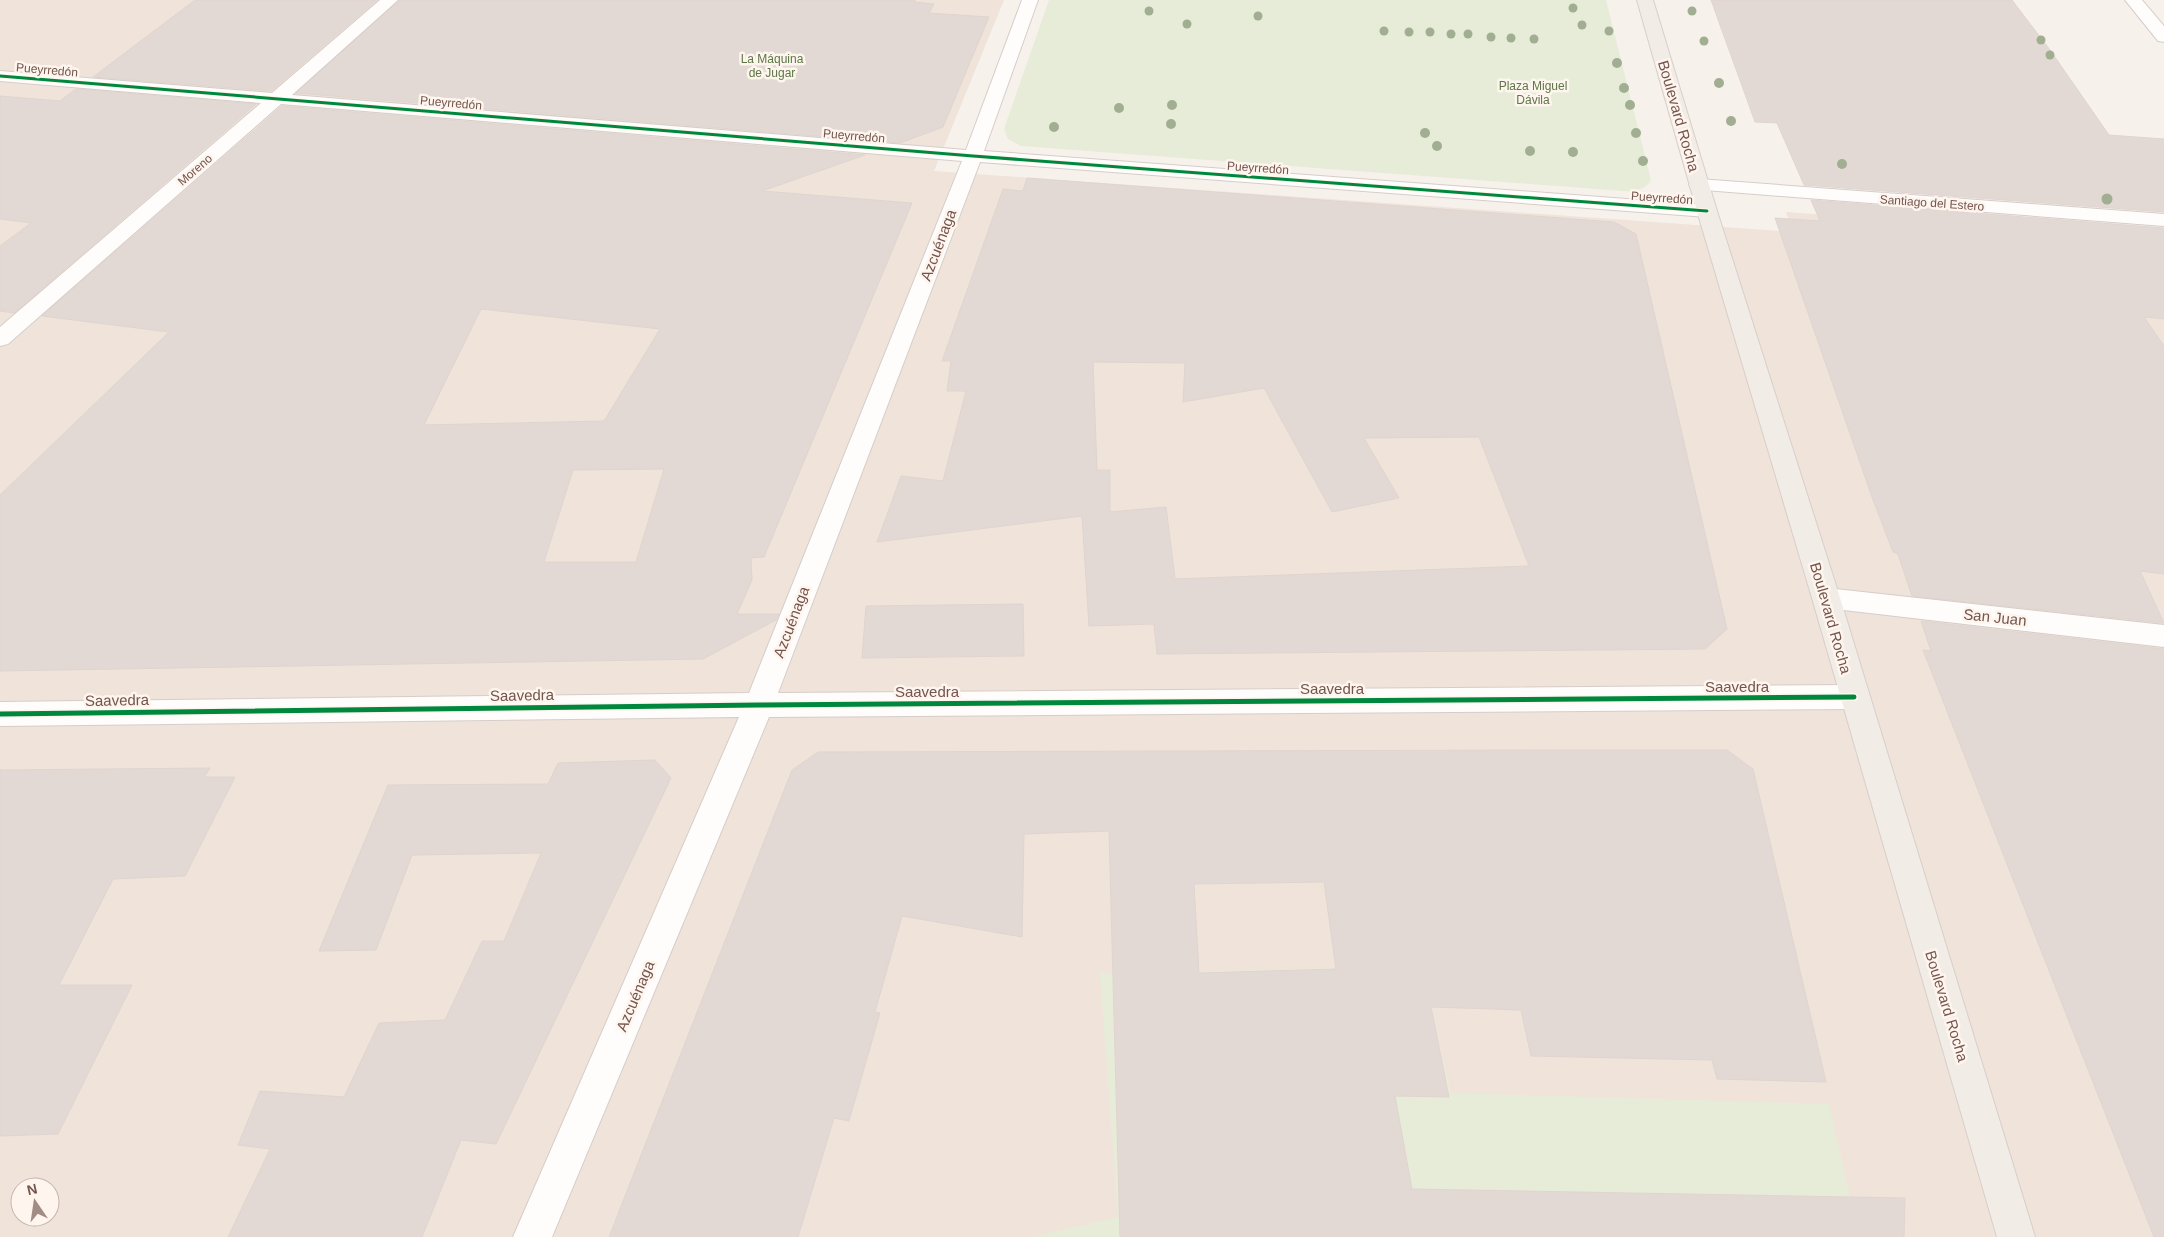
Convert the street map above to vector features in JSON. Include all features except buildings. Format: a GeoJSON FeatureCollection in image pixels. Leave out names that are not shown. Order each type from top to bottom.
{"type":"FeatureCollection","features":[{"type":"Feature","properties":{"kind":"main road","name":"Boulevard Rocha"},"geometry":{"type":"LineString","coordinates":[[1645,0],[1699,185],[1826,598],[1854,698],[2016,1237]]}},
{"type":"Feature","properties":{"kind":"street","name":"Moreno"},"geometry":{"type":"LineString","coordinates":[[0,339],[390,0]]}},
{"type":"Feature","properties":{"kind":"street","name":"Azcuénaga"},"geometry":{"type":"LineString","coordinates":[[532,1237],[759,705],[973,156],[1030,0]]}},
{"type":"Feature","properties":{"kind":"street"},"geometry":{"type":"LineString","coordinates":[[2133,0],[2164,37]]}},
{"type":"Feature","properties":{"kind":"street","name":"Pueyrredón"},"geometry":{"type":"LineString","coordinates":[[0,76],[973,156],[1707,211]]}},
{"type":"Feature","properties":{"kind":"street","name":"Santiago del Estero"},"geometry":{"type":"LineString","coordinates":[[1699,185],[2164,220]]}},
{"type":"Feature","properties":{"kind":"street","name":"San Juan"},"geometry":{"type":"LineString","coordinates":[[1826,598],[2164,636]]}},
{"type":"Feature","properties":{"kind":"street","name":"Saavedra"},"geometry":{"type":"LineString","coordinates":[[0,714],[759,705],[1854,698]]}},
{"type":"Feature","properties":{"kind":"shaded area"},"geometry":{"type":"Polygon","coordinates":[[[0,0],[1004,0],[934,171],[1794,232],[1786,212],[2164,240],[2164,1237],[0,1237],[0,0]]]}},
{"type":"Feature","properties":{"kind":"green space","name":"Plaza Miguel Dávila"},"geometry":{"type":"Polygon","coordinates":[[[1049,0],[1606,0],[1651,180],[1639,190],[1623,191],[1021,146],[1008,139],[1004,129],[1049,0]]]}},
{"type":"Feature","properties":{"kind":"green space"},"geometry":{"type":"Polygon","coordinates":[[[1337,968],[1429,1003],[1451,1093],[1829,1104],[1859,1237],[1031,1237],[1118,1217],[1100,974],[1337,968]]]}},
{"type":"Feature","properties":{"kind":"cycle path"},"geometry":{"type":"LineString","coordinates":[[0,76],[973,156],[1707,211]]}},
{"type":"Feature","properties":{"kind":"cycle path"},"geometry":{"type":"LineString","coordinates":[[0,714],[759,705],[1854,697]]}},
{"type":"Feature","properties":{"kind":"park label","name":"La Máquina de Jugar"},"geometry":{"type":"Point","coordinates":[772,66]}}]}
